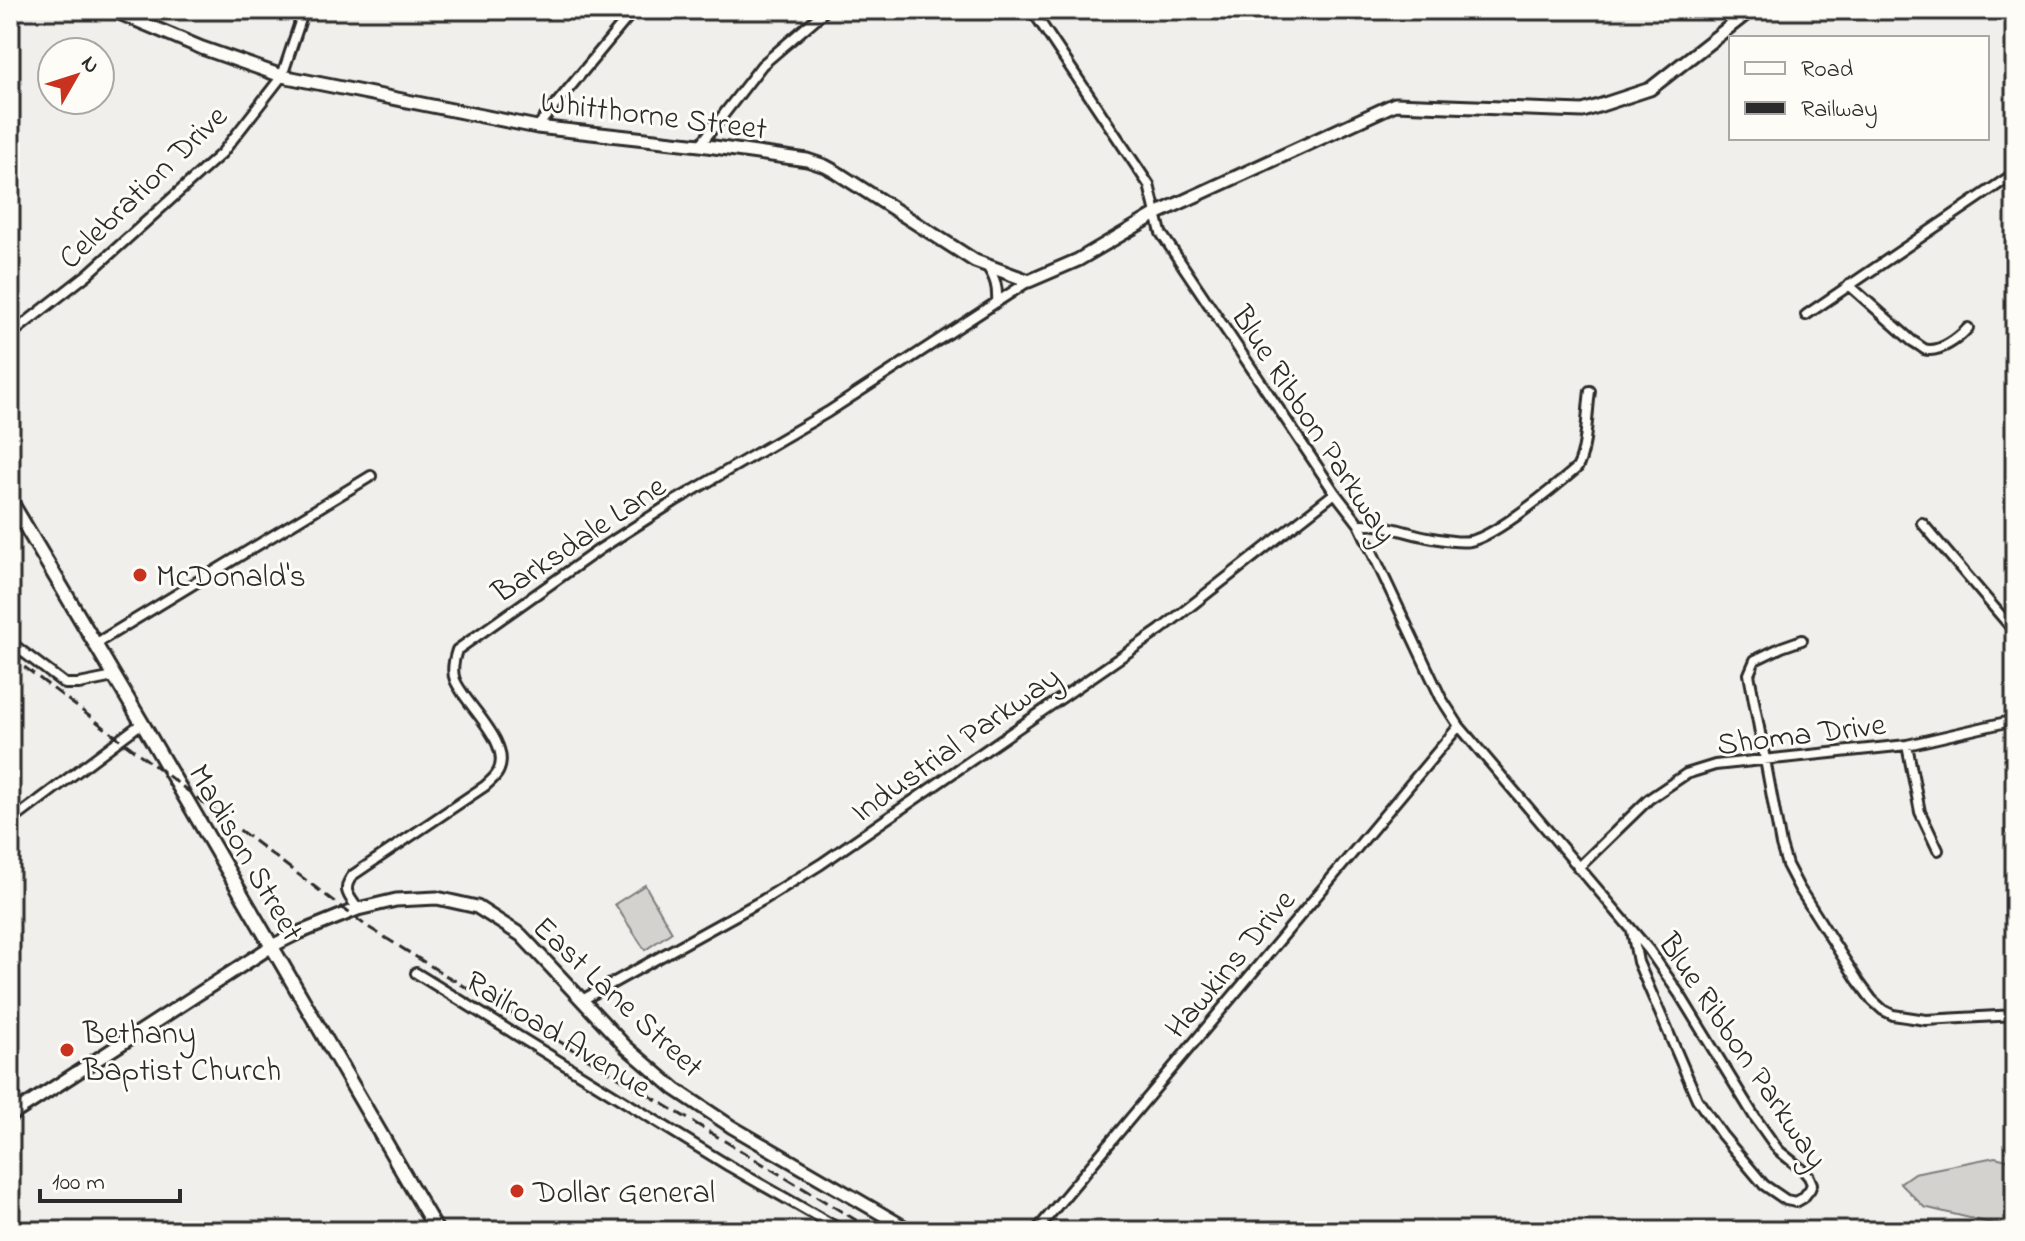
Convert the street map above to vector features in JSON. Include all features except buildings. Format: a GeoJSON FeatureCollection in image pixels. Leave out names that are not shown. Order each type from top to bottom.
{"type":"FeatureCollection","features":[{"type":"Feature","properties":{"kind":"main road","name":"Madison Street"},"geometry":{"type":"LineString","coordinates":[[10,500],[437,1231]]}},
{"type":"Feature","properties":{"kind":"street","name":"Whitthorne Street"},"geometry":{"type":"LineString","coordinates":[[112,10],[202,48],[282,76],[537,127],[807,160],[825,166],[975,261],[1029,281]]}},
{"type":"Feature","properties":{"kind":"street","name":"Celebration Drive"},"geometry":{"type":"LineString","coordinates":[[10,335],[88,274],[222,153],[282,76],[304,10]]}},
{"type":"Feature","properties":{"kind":"street"},"geometry":{"type":"LineString","coordinates":[[537,127],[634,10]]}},
{"type":"Feature","properties":{"kind":"street"},"geometry":{"type":"LineString","coordinates":[[700,145],[762,65],[826,10]]}},
{"type":"Feature","properties":{"kind":"street","name":"Blue Ribbon Parkway"},"geometry":{"type":"LineString","coordinates":[[1032,10],[1149,185],[1161,233],[1335,493],[1359,524],[1441,698],[1459,726],[1649,950],[1754,1116],[1778,1150],[1809,1177],[1812,1184],[1803,1198],[1796,1202],[1786,1200],[1764,1185],[1722,1135],[1697,1099],[1638,962],[1632,931]]}},
{"type":"Feature","properties":{"kind":"street"},"geometry":{"type":"LineString","coordinates":[[1029,281],[1078,260],[1158,213],[1395,104],[1583,111],[1650,89],[1751,10]]}},
{"type":"Feature","properties":{"kind":"street"},"geometry":{"type":"LineString","coordinates":[[1806,315],[2015,173]]}},
{"type":"Feature","properties":{"kind":"street"},"geometry":{"type":"LineString","coordinates":[[987,266],[995,278],[997,302]]}},
{"type":"Feature","properties":{"kind":"street","name":"Barksdale Lane"},"geometry":{"type":"LineString","coordinates":[[358,909],[346,891],[353,875],[485,786],[497,775],[501,765],[497,742],[454,679],[453,662],[457,650],[600,549],[828,412],[1029,281]]}},
{"type":"Feature","properties":{"kind":"street"},"geometry":{"type":"LineString","coordinates":[[1849,285],[1923,348],[1937,348],[1959,337],[1968,328]]}},
{"type":"Feature","properties":{"kind":"street"},"geometry":{"type":"LineString","coordinates":[[1359,524],[1375,524],[1431,538],[1467,542],[1480,538],[1516,516],[1581,463],[1590,391]]}},
{"type":"Feature","properties":{"kind":"street"},"geometry":{"type":"LineString","coordinates":[[95,644],[371,476]]}},
{"type":"Feature","properties":{"kind":"street","name":"Industrial Parkway"},"geometry":{"type":"LineString","coordinates":[[582,1000],[763,900],[833,855],[1160,630],[1335,493]]}},
{"type":"Feature","properties":{"kind":"street"},"geometry":{"type":"LineString","coordinates":[[1922,523],[2015,632]]}},
{"type":"Feature","properties":{"kind":"street"},"geometry":{"type":"LineString","coordinates":[[1802,640],[1762,655],[1752,663],[1749,674],[1781,845],[1799,888],[1858,981],[1883,1010],[1893,1015],[1926,1020],[2015,1015]]}},
{"type":"Feature","properties":{"kind":"street"},"geometry":{"type":"LineString","coordinates":[[10,642],[65,684],[114,677]]}},
{"type":"Feature","properties":{"kind":"street","name":"Shoma Drive"},"geometry":{"type":"LineString","coordinates":[[1578,868],[1649,799],[1686,774],[1715,765],[1907,745],[2015,720]]}},
{"type":"Feature","properties":{"kind":"street"},"geometry":{"type":"LineString","coordinates":[[10,822],[142,723]]}},
{"type":"Feature","properties":{"kind":"street","name":"Hawkins Drive"},"geometry":{"type":"LineString","coordinates":[[1036,1231],[1459,726]]}},
{"type":"Feature","properties":{"kind":"street"},"geometry":{"type":"LineString","coordinates":[[1907,745],[1920,812],[1938,850]]}},
{"type":"Feature","properties":{"kind":"street","name":"East Lane Street"},"geometry":{"type":"LineString","coordinates":[[10,1116],[272,946],[358,909],[396,900],[437,898],[477,907],[521,935],[626,1047],[675,1089],[732,1127],[911,1231]]}},
{"type":"Feature","properties":{"kind":"street","name":"Railroad Avenue"},"geometry":{"type":"LineString","coordinates":[[416,973],[729,1166],[843,1231]]}},
{"type":"Feature","properties":{"kind":"shaded area"},"geometry":{"type":"Polygon","coordinates":[[[645,885],[672,932],[645,950],[615,904],[645,885]]]}},
{"type":"Feature","properties":{"kind":"shaded area"},"geometry":{"type":"Polygon","coordinates":[[[1995,1157],[2015,1162],[2015,1229],[1924,1207],[1900,1183],[1914,1173],[1995,1157]]]}},
{"type":"Feature","properties":{"kind":"railway"},"geometry":{"type":"LineString","coordinates":[[10,656],[365,925],[874,1231]]}},
{"type":"Feature","properties":{"kind":"place","name":"McDonald's"},"geometry":{"type":"Point","coordinates":[140,575]}},
{"type":"Feature","properties":{"kind":"place","name":"Bethany Baptist Church"},"geometry":{"type":"Point","coordinates":[67,1050]}},
{"type":"Feature","properties":{"kind":"place","name":"Dollar General"},"geometry":{"type":"Point","coordinates":[517,1191]}}]}
